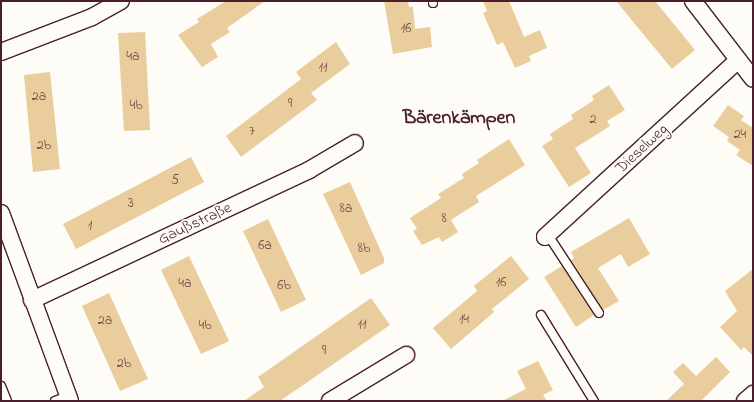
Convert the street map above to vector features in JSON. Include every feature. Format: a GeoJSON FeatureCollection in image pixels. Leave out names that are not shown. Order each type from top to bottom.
{"type":"FeatureCollection","features":[{"type":"Feature","properties":{"kind":"street"},"geometry":{"type":"LineString","coordinates":[[1,52],[92,17],[121,1]]}},
{"type":"Feature","properties":{"kind":"street"},"geometry":{"type":"LineString","coordinates":[[696,2],[738,60],[752,76]]}},
{"type":"Feature","properties":{"kind":"street","name":"Dieselweg"},"geometry":{"type":"LineString","coordinates":[[547,236],[738,60]]}},
{"type":"Feature","properties":{"kind":"street","name":"Gaußstraße"},"geometry":{"type":"LineString","coordinates":[[32,300],[309,170],[355,143]]}},
{"type":"Feature","properties":{"kind":"street"},"geometry":{"type":"LineString","coordinates":[[1,213],[4,237],[32,300],[64,399]]}},
{"type":"Feature","properties":{"kind":"street"},"geometry":{"type":"LineString","coordinates":[[330,401],[406,355]]}},
{"type":"Feature","properties":{"kind":"street"},"geometry":{"type":"LineString","coordinates":[[745,401],[753,394]]}},
{"type":"Feature","properties":{"kind":"lane"},"geometry":{"type":"LineString","coordinates":[[547,236],[599,313]]}},
{"type":"Feature","properties":{"kind":"lane"},"geometry":{"type":"LineString","coordinates":[[541,315],[594,401]]}},
{"type":"Feature","properties":{"kind":"lane"},"geometry":{"type":"LineString","coordinates":[[1,386],[7,401]]}},
{"type":"Feature","properties":{"kind":"building"},"geometry":{"type":"Polygon","coordinates":[[[226,1],[265,1],[227,28],[230,32],[211,44],[218,57],[202,67],[178,35],[199,22],[197,19],[226,1]]]}},
{"type":"Feature","properties":{"kind":"building"},"geometry":{"type":"Polygon","coordinates":[[[384,1],[408,1],[409,7],[413,7],[415,29],[430,27],[432,47],[393,54],[384,1]]]}},
{"type":"Feature","properties":{"kind":"building"},"geometry":{"type":"Polygon","coordinates":[[[483,1],[509,1],[524,37],[540,30],[547,48],[529,56],[531,61],[515,68],[503,42],[497,45],[483,13],[487,11],[483,1]]]}},
{"type":"Feature","properties":{"kind":"building"},"geometry":{"type":"Polygon","coordinates":[[[616,1],[655,1],[695,50],[672,69],[616,1]]]}},
{"type":"Feature","properties":{"kind":"building"},"geometry":{"type":"Polygon","coordinates":[[[145,32],[150,130],[124,131],[118,33],[145,32]]]}},
{"type":"Feature","properties":{"kind":"building"},"geometry":{"type":"Polygon","coordinates":[[[336,42],[350,64],[311,93],[317,100],[241,157],[226,136],[301,79],[296,72],[336,42]]]}},
{"type":"Feature","properties":{"kind":"building"},"geometry":{"type":"Polygon","coordinates":[[[50,72],[60,169],[33,172],[24,75],[50,72]]]}},
{"type":"Feature","properties":{"kind":"building"},"geometry":{"type":"Polygon","coordinates":[[[609,85],[625,110],[607,121],[610,126],[575,148],[591,173],[569,187],[542,146],[553,139],[550,134],[573,119],[571,115],[594,100],[592,96],[609,85]]]}},
{"type":"Feature","properties":{"kind":"building"},"geometry":{"type":"Polygon","coordinates":[[[728,105],[744,116],[741,120],[753,128],[753,166],[736,155],[740,150],[727,141],[729,137],[713,126],[728,105]]]}},
{"type":"Feature","properties":{"kind":"building"},"geometry":{"type":"Polygon","coordinates":[[[509,139],[525,165],[476,196],[479,202],[451,220],[458,232],[442,242],[439,237],[422,245],[413,231],[417,229],[410,218],[441,198],[438,194],[464,178],[462,174],[479,163],[477,160],[509,139]]]}},
{"type":"Feature","properties":{"kind":"building"},"geometry":{"type":"Polygon","coordinates":[[[191,157],[204,182],[76,249],[63,224],[191,157]]]}},
{"type":"Feature","properties":{"kind":"building"},"geometry":{"type":"Polygon","coordinates":[[[350,182],[384,258],[384,263],[361,275],[323,194],[350,182]]]}},
{"type":"Feature","properties":{"kind":"building"},"geometry":{"type":"Polygon","coordinates":[[[629,218],[650,254],[628,267],[621,254],[598,268],[619,301],[603,310],[571,260],[574,258],[571,252],[629,218]]]}},
{"type":"Feature","properties":{"kind":"building"},"geometry":{"type":"Polygon","coordinates":[[[268,219],[306,300],[281,312],[243,231],[268,219]]]}},
{"type":"Feature","properties":{"kind":"building"},"geometry":{"type":"Polygon","coordinates":[[[189,256],[229,341],[201,354],[161,270],[189,256]]]}},
{"type":"Feature","properties":{"kind":"building"},"geometry":{"type":"Polygon","coordinates":[[[511,256],[529,279],[492,309],[494,312],[451,349],[433,328],[477,291],[474,286],[511,256]]]}},
{"type":"Feature","properties":{"kind":"building"},"geometry":{"type":"Polygon","coordinates":[[[562,266],[594,315],[576,327],[544,277],[562,266]]]}},
{"type":"Feature","properties":{"kind":"building"},"geometry":{"type":"Polygon","coordinates":[[[753,269],[753,356],[744,347],[741,350],[720,327],[737,311],[725,291],[753,269]]]}},
{"type":"Feature","properties":{"kind":"building"},"geometry":{"type":"Polygon","coordinates":[[[109,293],[148,379],[120,391],[82,306],[109,293]]]}},
{"type":"Feature","properties":{"kind":"building"},"geometry":{"type":"Polygon","coordinates":[[[371,298],[390,325],[280,401],[244,401],[264,387],[258,377],[371,298]]]}},
{"type":"Feature","properties":{"kind":"building"},"geometry":{"type":"Polygon","coordinates":[[[716,357],[730,372],[701,401],[666,401],[684,384],[673,372],[683,363],[696,376],[716,357]]]}},
{"type":"Feature","properties":{"kind":"building"},"geometry":{"type":"Polygon","coordinates":[[[538,361],[553,390],[543,395],[547,401],[502,401],[526,389],[517,371],[538,361]]]}},
{"type":"Feature","properties":{"kind":"district","name":"Bärenkämpen"},"geometry":{"type":"Point","coordinates":[459,118]}}]}
